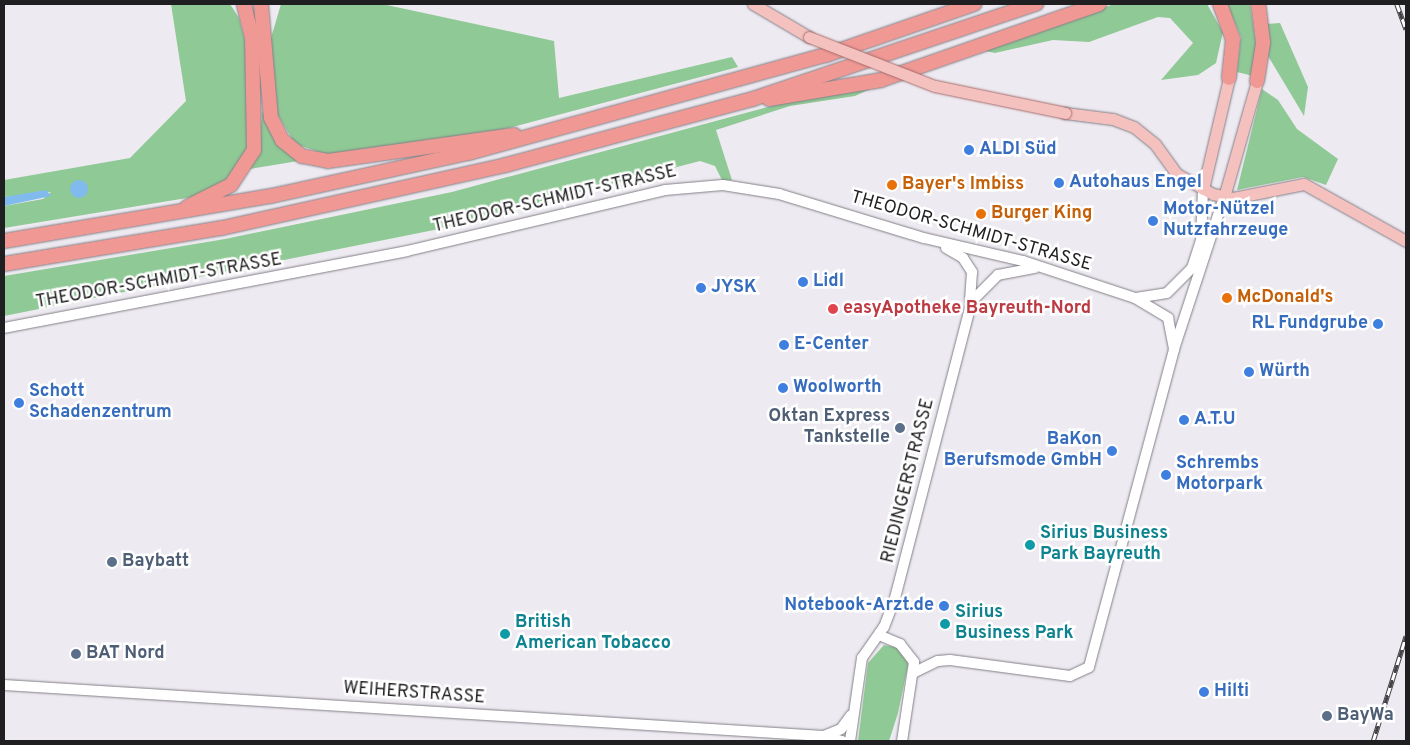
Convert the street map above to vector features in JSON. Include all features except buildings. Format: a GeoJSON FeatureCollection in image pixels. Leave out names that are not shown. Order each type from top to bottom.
{"type":"FeatureCollection","features":[{"type":"Feature","properties":{"kind":"highway"},"geometry":{"type":"LineString","coordinates":[[262,4],[271,118],[282,140],[302,156],[328,161],[490,137],[547,133]]}},
{"type":"Feature","properties":{"kind":"highway"},"geometry":{"type":"LineString","coordinates":[[4,241],[170,215],[547,133],[818,58],[974,4]]}},
{"type":"Feature","properties":{"kind":"highway"},"geometry":{"type":"LineString","coordinates":[[4,264],[222,228],[398,191],[753,99],[1036,4]]}},
{"type":"Feature","properties":{"kind":"highway"},"geometry":{"type":"LineString","coordinates":[[753,99],[784,98],[881,80],[1099,4]]}},
{"type":"Feature","properties":{"kind":"highway"},"geometry":{"type":"LineString","coordinates":[[1220,4],[1233,39],[1229,78]]}},
{"type":"Feature","properties":{"kind":"highway"},"geometry":{"type":"LineString","coordinates":[[1257,81],[1263,42],[1258,4]]}},
{"type":"Feature","properties":{"kind":"highway"},"geometry":{"type":"LineString","coordinates":[[170,215],[231,185],[254,150],[254,74],[244,6]]}},
{"type":"Feature","properties":{"kind":"main road"},"geometry":{"type":"LineString","coordinates":[[753,4],[809,37],[929,84],[1065,113],[1113,119],[1134,126],[1155,144],[1177,174],[1203,189],[1224,197],[1294,184],[1326,193],[1406,241]]}},
{"type":"Feature","properties":{"kind":"main road"},"geometry":{"type":"LineString","coordinates":[[1203,189],[1229,78]]}},
{"type":"Feature","properties":{"kind":"main road"},"geometry":{"type":"LineString","coordinates":[[1224,197],[1257,81]]}},
{"type":"Feature","properties":{"kind":"street","name":"THEODOR-SCHMIDT-STRASSE"},"geometry":{"type":"LineString","coordinates":[[4,328],[407,252],[693,185],[779,194],[924,238],[1041,268],[1135,298]]}},
{"type":"Feature","properties":{"kind":"street"},"geometry":{"type":"LineString","coordinates":[[1135,298],[1167,292],[1192,268],[1201,241],[1203,189]]}},
{"type":"Feature","properties":{"kind":"street"},"geometry":{"type":"LineString","coordinates":[[915,672],[938,661],[950,660],[1070,676],[1085,673],[1174,349],[1224,197]]}},
{"type":"Feature","properties":{"kind":"street"},"geometry":{"type":"LineString","coordinates":[[924,238],[955,252],[968,264],[973,281],[969,309]]}},
{"type":"Feature","properties":{"kind":"street","name":"RIEDINGERSTRASSE"},"geometry":{"type":"LineString","coordinates":[[850,741],[852,714],[862,658],[879,635],[895,598],[969,309],[982,287],[998,275],[1041,268]]}},
{"type":"Feature","properties":{"kind":"street"},"geometry":{"type":"LineString","coordinates":[[1135,298],[1168,318],[1174,349]]}},
{"type":"Feature","properties":{"kind":"street"},"geometry":{"type":"LineString","coordinates":[[879,635],[905,647],[915,672],[902,741]]}},
{"type":"Feature","properties":{"kind":"street","name":"WEIHERSTRASSE"},"geometry":{"type":"LineString","coordinates":[[4,684],[823,736]]}},
{"type":"Feature","properties":{"kind":"street"},"geometry":{"type":"LineString","coordinates":[[823,736],[841,728],[852,714]]}},
{"type":"Feature","properties":{"kind":"street"},"geometry":{"type":"LineString","coordinates":[[823,736],[832,741]]}},
{"type":"Feature","properties":{"kind":"street"},"geometry":{"type":"LineString","coordinates":[[823,736],[842,741]]}},
{"type":"Feature","properties":{"kind":"green space"},"geometry":{"type":"Polygon","coordinates":[[[171,4],[230,4],[239,18],[247,48],[248,148],[241,163],[223,184],[193,197],[4,228],[4,206],[43,199],[51,192],[4,197],[4,180],[130,158],[186,101],[171,4]]]}},
{"type":"Feature","properties":{"kind":"green space"},"geometry":{"type":"Polygon","coordinates":[[[281,4],[382,4],[554,41],[559,98],[732,57],[738,67],[501,130],[328,155],[295,144],[276,112],[271,38],[281,4]]]}},
{"type":"Feature","properties":{"kind":"green space"},"geometry":{"type":"Polygon","coordinates":[[[1114,4],[1207,4],[1223,32],[1216,63],[1198,75],[1161,80],[1193,43],[1170,18],[1158,17],[1089,42],[1053,40],[995,53],[981,50],[1114,4]]]}},
{"type":"Feature","properties":{"kind":"green space"},"geometry":{"type":"Polygon","coordinates":[[[1227,4],[1250,4],[1257,51],[1253,76],[1237,72],[1241,37],[1227,4]]]}},
{"type":"Feature","properties":{"kind":"green space"},"geometry":{"type":"Polygon","coordinates":[[[1280,23],[1308,87],[1304,116],[1268,56],[1267,24],[1280,23]]]}},
{"type":"Feature","properties":{"kind":"green space"},"geometry":{"type":"Polygon","coordinates":[[[881,84],[855,96],[790,106],[716,130],[732,180],[722,180],[715,166],[700,161],[434,230],[4,316],[4,276],[225,239],[452,192],[786,102],[881,84]]]}},
{"type":"Feature","properties":{"kind":"green space"},"geometry":{"type":"Polygon","coordinates":[[[1262,89],[1278,100],[1297,129],[1338,159],[1326,185],[1303,177],[1237,190],[1262,89]]]}},
{"type":"Feature","properties":{"kind":"green space"},"geometry":{"type":"Polygon","coordinates":[[[262,111],[270,130],[298,161],[250,169],[260,145],[262,111]]]}},
{"type":"Feature","properties":{"kind":"green space"},"geometry":{"type":"Polygon","coordinates":[[[884,645],[904,649],[908,665],[898,713],[889,741],[858,741],[868,663],[884,645]]]}},
{"type":"Feature","properties":{"kind":"water"},"geometry":{"type":"Polygon","coordinates":[[[75,180],[83,180],[88,185],[86,196],[75,198],[70,193],[70,185],[75,180]]]}},
{"type":"Feature","properties":{"kind":"water"},"geometry":{"type":"Polygon","coordinates":[[[46,190],[51,196],[4,206],[4,197],[46,190]]]}},
{"type":"Feature","properties":{"kind":"railway"},"geometry":{"type":"LineString","coordinates":[[1397,4],[1406,29]]}},
{"type":"Feature","properties":{"kind":"railway"},"geometry":{"type":"LineString","coordinates":[[1373,741],[1406,636]]}},
{"type":"Feature","properties":{"kind":"place","name":"ALDI Süd"},"geometry":{"type":"Point","coordinates":[969,150]}},
{"type":"Feature","properties":{"kind":"place","name":"Autohaus Engel"},"geometry":{"type":"Point","coordinates":[1059,183]}},
{"type":"Feature","properties":{"kind":"place","name":"Bayer's Imbiss"},"geometry":{"type":"Point","coordinates":[892,185]}},
{"type":"Feature","properties":{"kind":"place","name":"Burger King"},"geometry":{"type":"Point","coordinates":[981,214]}},
{"type":"Feature","properties":{"kind":"place","name":"Motor-Nützel Nutzfahrzeuge"},"geometry":{"type":"Point","coordinates":[1153,221]}},
{"type":"Feature","properties":{"kind":"place","name":"Lidl"},"geometry":{"type":"Point","coordinates":[803,282]}},
{"type":"Feature","properties":{"kind":"place","name":"JYSK"},"geometry":{"type":"Point","coordinates":[701,288]}},
{"type":"Feature","properties":{"kind":"place","name":"McDonald's"},"geometry":{"type":"Point","coordinates":[1227,298]}},
{"type":"Feature","properties":{"kind":"place","name":"easyApotheke Bayreuth-Nord"},"geometry":{"type":"Point","coordinates":[833,309]}},
{"type":"Feature","properties":{"kind":"place","name":"RL Fundgrube"},"geometry":{"type":"Point","coordinates":[1378,324]}},
{"type":"Feature","properties":{"kind":"place","name":"E-Center"},"geometry":{"type":"Point","coordinates":[784,345]}},
{"type":"Feature","properties":{"kind":"place","name":"Würth"},"geometry":{"type":"Point","coordinates":[1249,372]}},
{"type":"Feature","properties":{"kind":"place","name":"Woolworth"},"geometry":{"type":"Point","coordinates":[783,388]}},
{"type":"Feature","properties":{"kind":"place","name":"Schott Schadenzentrum"},"geometry":{"type":"Point","coordinates":[19,403]}},
{"type":"Feature","properties":{"kind":"place","name":"A.T.U"},"geometry":{"type":"Point","coordinates":[1184,420]}},
{"type":"Feature","properties":{"kind":"place","name":"Oktan Express Tankstelle"},"geometry":{"type":"Point","coordinates":[900,428]}},
{"type":"Feature","properties":{"kind":"place","name":"BaKon Berufsmode GmbH"},"geometry":{"type":"Point","coordinates":[1112,451]}},
{"type":"Feature","properties":{"kind":"place","name":"Schrembs Motorpark"},"geometry":{"type":"Point","coordinates":[1166,475]}},
{"type":"Feature","properties":{"kind":"place","name":"Sirius Business Park Bayreuth"},"geometry":{"type":"Point","coordinates":[1030,545]}},
{"type":"Feature","properties":{"kind":"place","name":"Baybatt"},"geometry":{"type":"Point","coordinates":[112,562]}},
{"type":"Feature","properties":{"kind":"place","name":"Notebook-Arzt.de"},"geometry":{"type":"Point","coordinates":[944,606]}},
{"type":"Feature","properties":{"kind":"place","name":"Sirius Business Park"},"geometry":{"type":"Point","coordinates":[945,624]}},
{"type":"Feature","properties":{"kind":"place","name":"British American Tobacco"},"geometry":{"type":"Point","coordinates":[505,634]}},
{"type":"Feature","properties":{"kind":"place","name":"BAT Nord"},"geometry":{"type":"Point","coordinates":[76,654]}},
{"type":"Feature","properties":{"kind":"place","name":"Hilti"},"geometry":{"type":"Point","coordinates":[1204,692]}},
{"type":"Feature","properties":{"kind":"place","name":"BayWa"},"geometry":{"type":"Point","coordinates":[1327,716]}}]}
